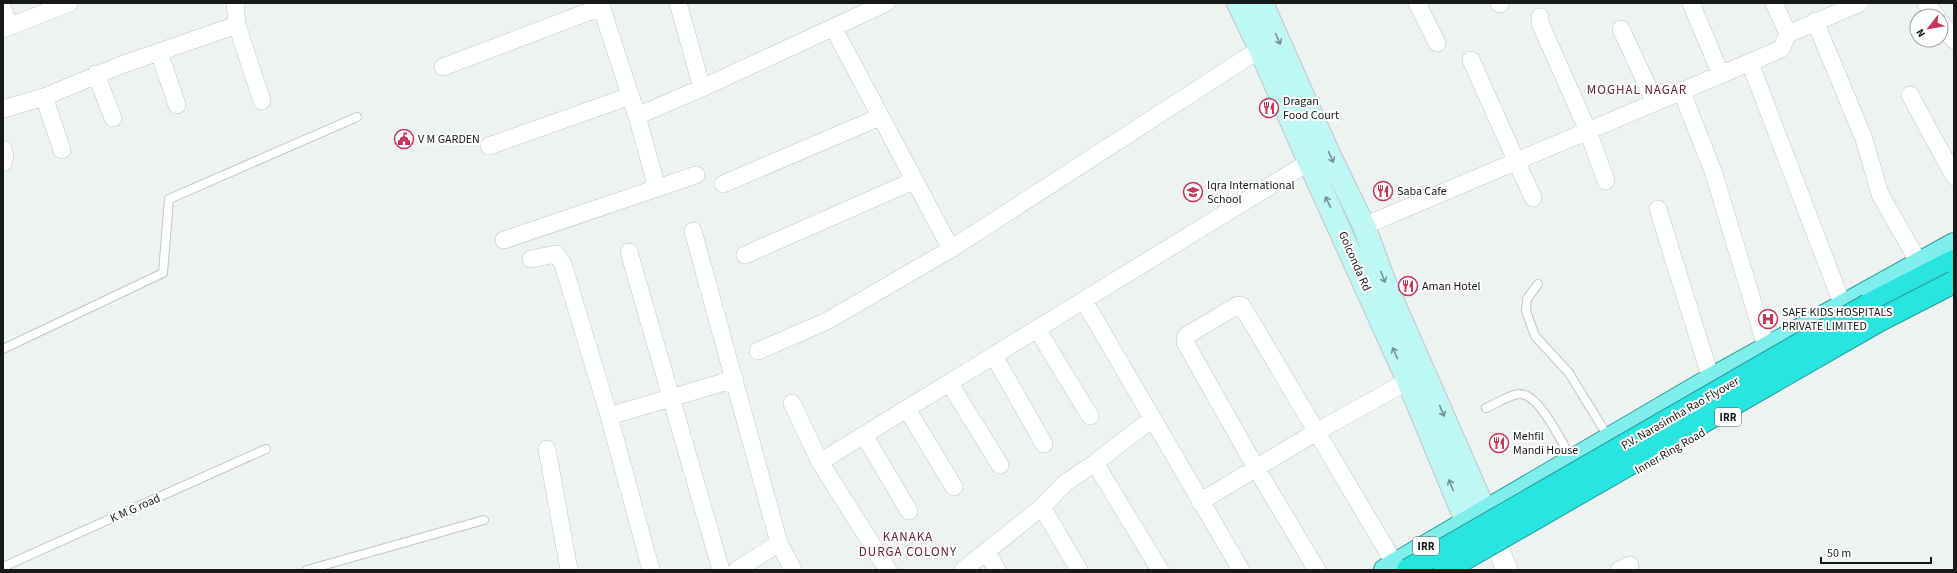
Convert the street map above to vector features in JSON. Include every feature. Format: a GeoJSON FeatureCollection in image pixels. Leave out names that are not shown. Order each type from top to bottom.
{"type":"FeatureCollection","features":[{"type":"Feature","properties":{"kind":"highway","name":"P.V. Narasimha Rao Flyover"},"geometry":{"type":"LineString","coordinates":[[1396,568],[1868,305],[1954,261]]}},
{"type":"Feature","properties":{"kind":"highway","name":"P.V. Narasimha Rao Flyover"},"geometry":{"type":"LineString","coordinates":[[1445,570],[1871,325],[1954,282]]}},
{"type":"Feature","properties":{"kind":"main road","name":"Golconda Rd"},"geometry":{"type":"LineString","coordinates":[[1238,3],[1408,381],[1466,521]]}},
{"type":"Feature","properties":{"kind":"main road","name":"Golconda Rd"},"geometry":{"type":"LineString","coordinates":[[1262,3],[1329,154],[1364,226],[1385,283],[1485,511]]}},
{"type":"Feature","properties":{"kind":"main road"},"geometry":{"type":"LineString","coordinates":[[1466,521],[1615,437],[1711,379],[1954,244]]}},
{"type":"Feature","properties":{"kind":"main road","name":"Inner Ring Road"},"geometry":{"type":"LineString","coordinates":[[1466,570],[1503,560],[1635,471],[1879,330],[1954,279]]}},
{"type":"Feature","properties":{"kind":"main road"},"geometry":{"type":"LineString","coordinates":[[1615,437],[1635,471]]}},
{"type":"Feature","properties":{"kind":"main road","name":"IRR"},"geometry":{"type":"LineString","coordinates":[[1396,568],[1466,521]]}},
{"type":"Feature","properties":{"kind":"street"},"geometry":{"type":"LineString","coordinates":[[3,9],[6,28],[69,3]]}},
{"type":"Feature","properties":{"kind":"street"},"geometry":{"type":"LineString","coordinates":[[235,3],[237,25],[262,101]]}},
{"type":"Feature","properties":{"kind":"street"},"geometry":{"type":"LineString","coordinates":[[678,3],[702,88]]}},
{"type":"Feature","properties":{"kind":"street"},"geometry":{"type":"LineString","coordinates":[[637,116],[702,88],[886,3]]}},
{"type":"Feature","properties":{"kind":"street"},"geometry":{"type":"LineString","coordinates":[[1417,3],[1437,43]]}},
{"type":"Feature","properties":{"kind":"street"},"geometry":{"type":"LineString","coordinates":[[1691,3],[1721,75]]}},
{"type":"Feature","properties":{"kind":"street"},"geometry":{"type":"LineString","coordinates":[[1774,3],[1788,34]]}},
{"type":"Feature","properties":{"kind":"street"},"geometry":{"type":"LineString","coordinates":[[1364,226],[1681,90],[1750,63],[1781,49],[1788,34],[1815,21],[1834,8],[1860,3]]}},
{"type":"Feature","properties":{"kind":"street"},"geometry":{"type":"LineString","coordinates":[[443,66],[601,5],[637,116],[657,188]]}},
{"type":"Feature","properties":{"kind":"street"},"geometry":{"type":"LineString","coordinates":[[1540,17],[1540,23],[1588,131],[1606,181]]}},
{"type":"Feature","properties":{"kind":"street"},"geometry":{"type":"LineString","coordinates":[[1815,21],[1864,139],[1880,194],[1919,263]]}},
{"type":"Feature","properties":{"kind":"street"},"geometry":{"type":"LineString","coordinates":[[3,109],[44,97],[96,74],[237,25]]}},
{"type":"Feature","properties":{"kind":"street"},"geometry":{"type":"LineString","coordinates":[[833,27],[913,181],[951,249]]}},
{"type":"Feature","properties":{"kind":"street"},"geometry":{"type":"LineString","coordinates":[[1622,29],[1655,102]]}},
{"type":"Feature","properties":{"kind":"street"},"geometry":{"type":"LineString","coordinates":[[758,351],[827,321],[951,249],[1260,49]]}},
{"type":"Feature","properties":{"kind":"street"},"geometry":{"type":"LineString","coordinates":[[159,52],[177,105]]}},
{"type":"Feature","properties":{"kind":"street"},"geometry":{"type":"LineString","coordinates":[[1471,60],[1518,161],[1533,198]]}},
{"type":"Feature","properties":{"kind":"street"},"geometry":{"type":"LineString","coordinates":[[1750,63],[1843,306]]}},
{"type":"Feature","properties":{"kind":"street"},"geometry":{"type":"LineString","coordinates":[[96,74],[113,118]]}},
{"type":"Feature","properties":{"kind":"street"},"geometry":{"type":"LineString","coordinates":[[1681,90],[1712,171],[1767,349]]}},
{"type":"Feature","properties":{"kind":"street"},"geometry":{"type":"LineString","coordinates":[[1910,95],[1954,176]]}},
{"type":"Feature","properties":{"kind":"street"},"geometry":{"type":"LineString","coordinates":[[489,146],[630,96]]}},
{"type":"Feature","properties":{"kind":"street"},"geometry":{"type":"LineString","coordinates":[[44,97],[62,150]]}},
{"type":"Feature","properties":{"kind":"street"},"geometry":{"type":"LineString","coordinates":[[723,184],[880,117]]}},
{"type":"Feature","properties":{"kind":"street"},"geometry":{"type":"LineString","coordinates":[[3,149],[5,156],[3,163]]}},
{"type":"Feature","properties":{"kind":"street"},"geometry":{"type":"LineString","coordinates":[[820,462],[950,384],[1309,162]]}},
{"type":"Feature","properties":{"kind":"street"},"geometry":{"type":"LineString","coordinates":[[504,240],[696,175]]}},
{"type":"Feature","properties":{"kind":"street"},"geometry":{"type":"LineString","coordinates":[[745,255],[913,181]]}},
{"type":"Feature","properties":{"kind":"street"},"geometry":{"type":"LineString","coordinates":[[1658,209],[1711,379]]}},
{"type":"Feature","properties":{"kind":"street"},"geometry":{"type":"LineString","coordinates":[[693,231],[779,543],[793,570]]}},
{"type":"Feature","properties":{"kind":"street"},"geometry":{"type":"LineString","coordinates":[[629,252],[721,570]]}},
{"type":"Feature","properties":{"kind":"street"},"geometry":{"type":"LineString","coordinates":[[532,259],[556,254],[563,264],[608,416],[651,570]]}},
{"type":"Feature","properties":{"kind":"street"},"geometry":{"type":"LineString","coordinates":[[1899,317],[1954,288]]}},
{"type":"Feature","properties":{"kind":"street"},"geometry":{"type":"LineString","coordinates":[[1084,301],[1241,570]]}},
{"type":"Feature","properties":{"kind":"street"},"geometry":{"type":"LineString","coordinates":[[1317,570],[1256,468],[1184,342],[1186,336],[1238,304],[1242,306],[1396,568]]}},
{"type":"Feature","properties":{"kind":"street"},"geometry":{"type":"LineString","coordinates":[[1037,329],[1090,416]]}},
{"type":"Feature","properties":{"kind":"street"},"geometry":{"type":"LineString","coordinates":[[994,356],[1044,444]]}},
{"type":"Feature","properties":{"kind":"street"},"geometry":{"type":"LineString","coordinates":[[608,416],[735,379]]}},
{"type":"Feature","properties":{"kind":"street"},"geometry":{"type":"LineString","coordinates":[[1200,502],[1316,432],[1408,381]]}},
{"type":"Feature","properties":{"kind":"street"},"geometry":{"type":"LineString","coordinates":[[950,384],[1000,465]]}},
{"type":"Feature","properties":{"kind":"street"},"geometry":{"type":"LineString","coordinates":[[792,403],[820,462],[888,570]]}},
{"type":"Feature","properties":{"kind":"street"},"geometry":{"type":"LineString","coordinates":[[907,409],[954,487]]}},
{"type":"Feature","properties":{"kind":"street"},"geometry":{"type":"LineString","coordinates":[[963,570],[1042,507],[1064,483],[1095,463],[1153,418]]}},
{"type":"Feature","properties":{"kind":"street"},"geometry":{"type":"LineString","coordinates":[[864,435],[909,511]]}},
{"type":"Feature","properties":{"kind":"street"},"geometry":{"type":"LineString","coordinates":[[547,449],[569,570]]}},
{"type":"Feature","properties":{"kind":"street"},"geometry":{"type":"LineString","coordinates":[[1095,463],[1160,570]]}},
{"type":"Feature","properties":{"kind":"street"},"geometry":{"type":"LineString","coordinates":[[1042,507],[1079,570]]}},
{"type":"Feature","properties":{"kind":"street"},"geometry":{"type":"LineString","coordinates":[[737,570],[779,543]]}},
{"type":"Feature","properties":{"kind":"street"},"geometry":{"type":"LineString","coordinates":[[986,551],[997,570]]}},
{"type":"Feature","properties":{"kind":"lane"},"geometry":{"type":"LineString","coordinates":[[3,349],[163,273],[168,199],[357,117]]}},
{"type":"Feature","properties":{"kind":"lane"},"geometry":{"type":"LineString","coordinates":[[1538,284],[1527,299],[1526,311],[1535,336],[1569,373],[1615,437]]}},
{"type":"Feature","properties":{"kind":"lane"},"geometry":{"type":"LineString","coordinates":[[1486,408],[1514,395],[1521,394],[1527,396],[1538,404],[1578,458]]}},
{"type":"Feature","properties":{"kind":"lane","name":"K M G road"},"geometry":{"type":"LineString","coordinates":[[3,567],[266,450]]}},
{"type":"Feature","properties":{"kind":"lane"},"geometry":{"type":"LineString","coordinates":[[307,570],[484,520]]}},
{"type":"Feature","properties":{"kind":"place","name":"Dragan Food Court"},"geometry":{"type":"Point","coordinates":[1269,108]}},
{"type":"Feature","properties":{"kind":"place","name":"V M GARDEN"},"geometry":{"type":"Point","coordinates":[404,139]}},
{"type":"Feature","properties":{"kind":"place","name":"Saba Cafe"},"geometry":{"type":"Point","coordinates":[1383,191]}},
{"type":"Feature","properties":{"kind":"place","name":"Iqra International School"},"geometry":{"type":"Point","coordinates":[1193,192]}},
{"type":"Feature","properties":{"kind":"place","name":"Aman Hotel"},"geometry":{"type":"Point","coordinates":[1408,286]}},
{"type":"Feature","properties":{"kind":"place","name":"SAFE KIDS HOSPITALS PRIVATE LIMITED"},"geometry":{"type":"Point","coordinates":[1768,319]}},
{"type":"Feature","properties":{"kind":"place","name":"Mehfil Mandi House"},"geometry":{"type":"Point","coordinates":[1499,443]}},
{"type":"Feature","properties":{"kind":"district","name":"MOGHAL NAGAR"},"geometry":{"type":"Point","coordinates":[1637,89]}},
{"type":"Feature","properties":{"kind":"district","name":"KANAKA DURGA COLONY"},"geometry":{"type":"Point","coordinates":[908,544]}}]}
